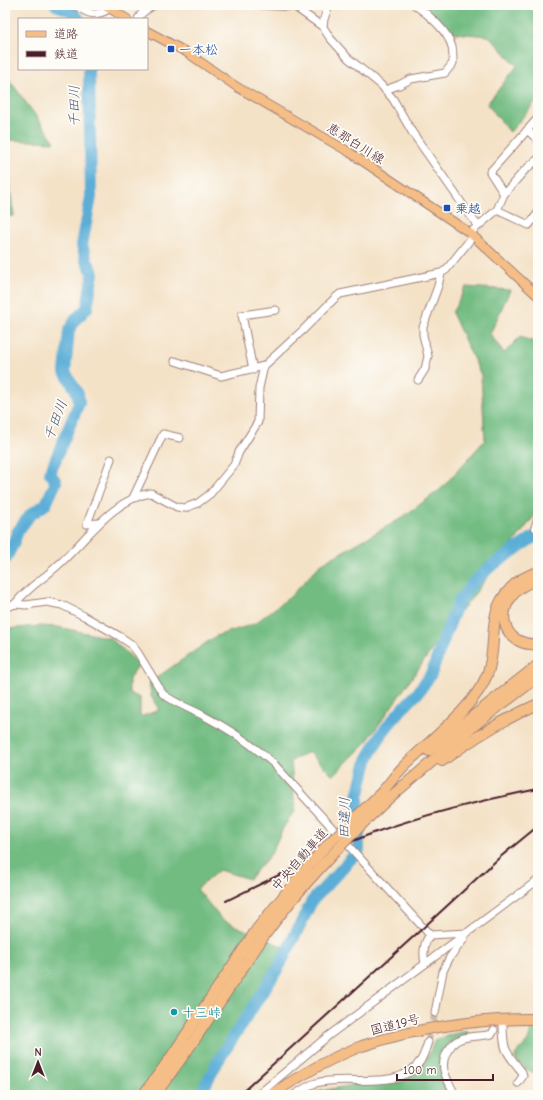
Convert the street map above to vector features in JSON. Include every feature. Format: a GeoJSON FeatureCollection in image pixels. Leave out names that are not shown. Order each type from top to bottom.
{"type":"FeatureCollection","features":[{"type":"Feature","properties":{"kind":"highway"},"geometry":{"type":"LineString","coordinates":[[387,798],[402,768],[469,704],[478,691],[487,675],[492,658],[494,624],[498,603],[504,594],[527,575],[538,572]]}},
{"type":"Feature","properties":{"kind":"highway"},"geometry":{"type":"LineString","coordinates":[[538,579],[520,588],[513,594],[504,613],[506,628],[514,639],[531,645],[538,644]]}},
{"type":"Feature","properties":{"kind":"highway","name":"中央自動車道"},"geometry":{"type":"LineString","coordinates":[[155,1095],[193,1042],[260,932],[279,915],[331,855],[438,743],[538,665]]}},
{"type":"Feature","properties":{"kind":"highway","name":"中央自動車道"},"geometry":{"type":"LineString","coordinates":[[143,1095],[304,871],[328,844],[387,798],[480,720],[538,677]]}},
{"type":"Feature","properties":{"kind":"highway"},"geometry":{"type":"LineString","coordinates":[[387,798],[474,738],[524,710],[538,704]]}},
{"type":"Feature","properties":{"kind":"highway","name":"国道19号"},"geometry":{"type":"LineString","coordinates":[[271,1095],[312,1070],[361,1047],[379,1041],[423,1030],[473,1022],[538,1019]]}},
{"type":"Feature","properties":{"kind":"highway","name":"国道19号"},"geometry":{"type":"LineString","coordinates":[[283,1095],[312,1076],[345,1060],[406,1038],[460,1027],[502,1023],[538,1022]]}},
{"type":"Feature","properties":{"kind":"main road"},"geometry":{"type":"LineString","coordinates":[[107,7],[125,18]]}},
{"type":"Feature","properties":{"kind":"main road","name":"恵那白川線"},"geometry":{"type":"LineString","coordinates":[[148,32],[186,52],[237,87],[348,152],[471,234],[538,296]]}},
{"type":"Feature","properties":{"kind":"street"},"geometry":{"type":"LineString","coordinates":[[75,5],[87,13],[104,13],[107,7]]}},
{"type":"Feature","properties":{"kind":"street"},"geometry":{"type":"LineString","coordinates":[[139,18],[142,13],[154,5]]}},
{"type":"Feature","properties":{"kind":"street"},"geometry":{"type":"LineString","coordinates":[[262,5],[295,7],[323,27],[330,38],[348,58],[381,85],[393,99],[412,132],[477,225]]}},
{"type":"Feature","properties":{"kind":"street"},"geometry":{"type":"LineString","coordinates":[[323,27],[329,5]]}},
{"type":"Feature","properties":{"kind":"street"},"geometry":{"type":"LineString","coordinates":[[385,90],[411,79],[445,73],[453,63],[450,41],[427,14],[415,5]]}},
{"type":"Feature","properties":{"kind":"street"},"geometry":{"type":"LineString","coordinates":[[504,194],[490,172],[538,118]]}},
{"type":"Feature","properties":{"kind":"street"},"geometry":{"type":"LineString","coordinates":[[527,130],[538,140]]}},
{"type":"Feature","properties":{"kind":"street"},"geometry":{"type":"LineString","coordinates":[[175,361],[221,376],[252,370],[264,366],[340,294],[442,273],[446,270],[477,225],[497,210],[504,194],[525,170],[538,159]]}},
{"type":"Feature","properties":{"kind":"street"},"geometry":{"type":"LineString","coordinates":[[497,210],[529,225],[538,213]]}},
{"type":"Feature","properties":{"kind":"street"},"geometry":{"type":"LineString","coordinates":[[418,380],[425,369],[428,356],[423,327],[442,273]]}},
{"type":"Feature","properties":{"kind":"street"},"geometry":{"type":"LineString","coordinates":[[252,370],[242,315],[276,310]]}},
{"type":"Feature","properties":{"kind":"street"},"geometry":{"type":"LineString","coordinates":[[15,604],[22,595],[62,562],[88,537],[99,523],[121,505],[133,498],[151,493],[177,507],[185,508],[198,503],[210,494],[234,465],[239,452],[258,422],[259,388],[264,366]]}},
{"type":"Feature","properties":{"kind":"street"},"geometry":{"type":"LineString","coordinates":[[133,498],[163,434],[180,438]]}},
{"type":"Feature","properties":{"kind":"street"},"geometry":{"type":"LineString","coordinates":[[99,523],[87,524],[112,459]]}},
{"type":"Feature","properties":{"kind":"street"},"geometry":{"type":"LineString","coordinates":[[538,518],[535,527],[538,531]]}},
{"type":"Feature","properties":{"kind":"street"},"geometry":{"type":"LineString","coordinates":[[5,608],[15,604],[26,605],[47,602],[62,605],[125,640],[138,653],[163,694],[231,731],[262,754],[279,770],[430,935]]}},
{"type":"Feature","properties":{"kind":"street"},"geometry":{"type":"LineString","coordinates":[[258,1095],[328,1036],[538,880]]}},
{"type":"Feature","properties":{"kind":"street"},"geometry":{"type":"LineString","coordinates":[[428,962],[424,955],[426,940],[430,935],[467,933]]}},
{"type":"Feature","properties":{"kind":"street"},"geometry":{"type":"LineString","coordinates":[[435,1013],[443,971],[450,957],[467,933]]}},
{"type":"Feature","properties":{"kind":"street"},"geometry":{"type":"LineString","coordinates":[[428,962],[436,961],[440,963],[443,971]]}},
{"type":"Feature","properties":{"kind":"street"},"geometry":{"type":"LineString","coordinates":[[502,1023],[503,1043],[505,1049],[522,1072],[523,1076],[518,1083]]}},
{"type":"Feature","properties":{"kind":"street"},"geometry":{"type":"LineString","coordinates":[[455,1095],[443,1067],[444,1057],[451,1045],[460,1039],[492,1034],[494,1030]]}},
{"type":"Feature","properties":{"kind":"street"},"geometry":{"type":"LineString","coordinates":[[294,1095],[315,1084],[337,1080],[378,1080],[394,1078],[408,1073],[421,1060],[428,1042]]}},
{"type":"Feature","properties":{"kind":"green space"},"geometry":{"type":"Polygon","coordinates":[[[421,5],[538,5],[538,99],[510,132],[487,104],[517,66],[489,36],[455,33],[421,5]]]}},
{"type":"Feature","properties":{"kind":"green space"},"geometry":{"type":"Polygon","coordinates":[[[5,74],[55,142],[5,140],[5,74]]]}},
{"type":"Feature","properties":{"kind":"green space"},"geometry":{"type":"Polygon","coordinates":[[[5,153],[14,216],[5,217],[5,153]]]}},
{"type":"Feature","properties":{"kind":"green space"},"geometry":{"type":"Polygon","coordinates":[[[466,287],[510,290],[490,334],[504,353],[520,337],[538,343],[538,511],[431,651],[365,744],[333,776],[309,752],[291,761],[295,810],[283,828],[271,854],[249,879],[219,870],[197,889],[222,920],[286,948],[268,979],[214,1060],[195,1095],[5,1095],[5,629],[39,626],[58,627],[110,638],[139,664],[129,679],[129,693],[140,698],[140,717],[159,710],[151,696],[149,683],[216,636],[254,624],[290,597],[321,564],[400,519],[441,489],[485,440],[481,375],[452,313],[466,287]]]}},
{"type":"Feature","properties":{"kind":"green space"},"geometry":{"type":"Polygon","coordinates":[[[531,1030],[538,1030],[538,1074],[528,1070],[516,1061],[515,1055],[528,1041],[531,1030]]]}},
{"type":"Feature","properties":{"kind":"green space"},"geometry":{"type":"Polygon","coordinates":[[[468,1031],[468,1035],[446,1044],[447,1051],[440,1058],[441,1068],[454,1095],[310,1095],[316,1092],[357,1084],[402,1082],[416,1073],[427,1058],[435,1040],[468,1031]]]}},
{"type":"Feature","properties":{"kind":"waterway","name":"千田川"},"geometry":{"type":"LineString","coordinates":[[56,5],[70,10],[78,18]]}},
{"type":"Feature","properties":{"kind":"waterway","name":"千田川"},"geometry":{"type":"LineString","coordinates":[[5,560],[18,531],[30,515],[46,504],[56,482],[50,473],[79,403],[78,394],[65,372],[69,330],[76,319],[87,308],[93,273],[86,259],[82,245],[91,197],[89,70]]}},
{"type":"Feature","properties":{"kind":"waterway","name":"田違川"},"geometry":{"type":"LineString","coordinates":[[200,1095],[218,1061],[280,965],[312,901],[359,850],[358,797],[367,760],[382,733],[400,711],[417,694],[431,674],[459,601],[471,585],[490,567],[538,534]]}},
{"type":"Feature","properties":{"kind":"tunnel"},"geometry":{"type":"LineString","coordinates":[[428,1042],[435,1013]]}},
{"type":"Feature","properties":{"kind":"railway"},"geometry":{"type":"LineString","coordinates":[[226,901],[328,852],[384,829],[449,809],[538,789]]}},
{"type":"Feature","properties":{"kind":"railway"},"geometry":{"type":"LineString","coordinates":[[239,1095],[499,858],[538,826]]}},
{"type":"Feature","properties":{"kind":"place","name":"一本松"},"geometry":{"type":"Point","coordinates":[171,49]}},
{"type":"Feature","properties":{"kind":"place","name":"乗越"},"geometry":{"type":"Point","coordinates":[447,208]}},
{"type":"Feature","properties":{"kind":"place","name":"十三峠"},"geometry":{"type":"Point","coordinates":[174,1012]}}]}
